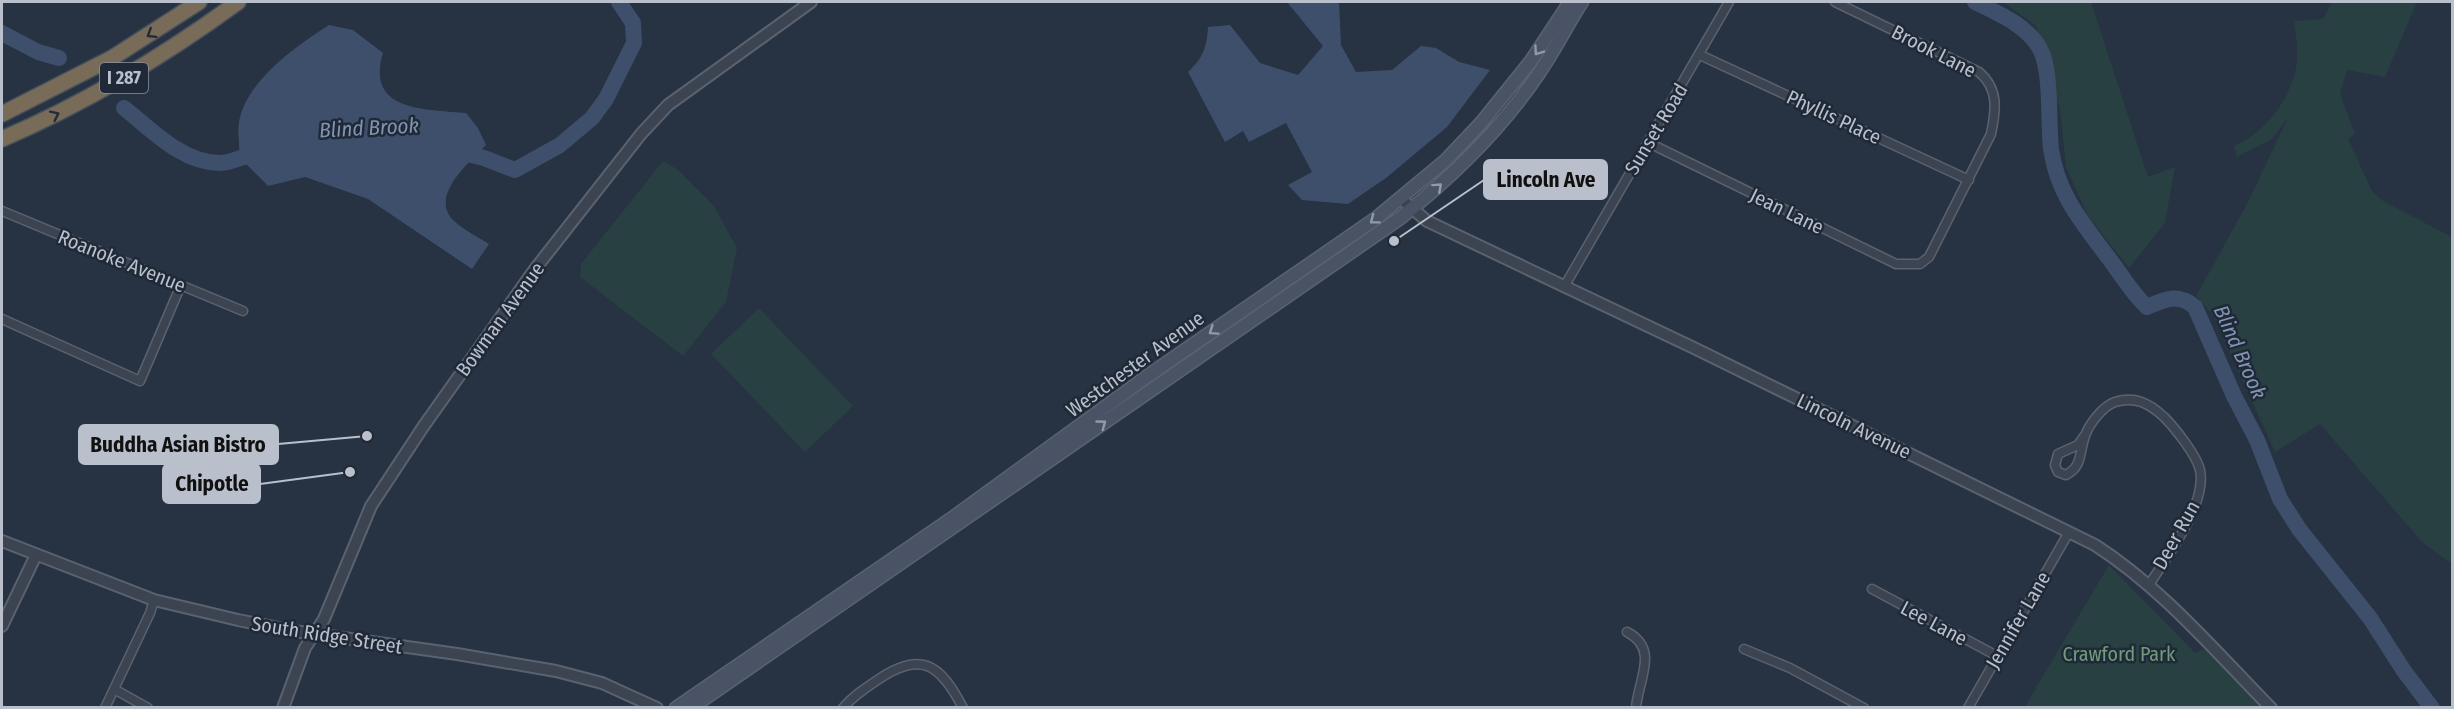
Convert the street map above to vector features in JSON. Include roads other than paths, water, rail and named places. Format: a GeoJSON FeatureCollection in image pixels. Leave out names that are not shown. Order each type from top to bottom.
{"type":"FeatureCollection","features":[{"type":"Feature","properties":{"kind":"highway","name":"I 287"},"geometry":{"type":"LineString","coordinates":[[2,114],[112,58],[199,2]]}},
{"type":"Feature","properties":{"kind":"highway","name":"I 287"},"geometry":{"type":"LineString","coordinates":[[2,140],[124,78],[238,2]]}},
{"type":"Feature","properties":{"kind":"main road","name":"Westchester Avenue"},"geometry":{"type":"LineString","coordinates":[[676,708],[951,519],[1149,375],[1375,219],[1446,160],[1486,117],[1532,61],[1570,2]]}},
{"type":"Feature","properties":{"kind":"main road","name":"Westchester Avenue"},"geometry":{"type":"LineString","coordinates":[[691,708],[1373,239],[1413,209],[1476,151],[1514,107],[1538,75],[1582,2]]}},
{"type":"Feature","properties":{"kind":"street","name":"Bowman Avenue"},"geometry":{"type":"LineString","coordinates":[[283,708],[305,648],[324,619],[368,512],[423,427],[535,269],[641,134],[668,105],[811,2]]}},
{"type":"Feature","properties":{"kind":"street","name":"Sunset Road"},"geometry":{"type":"LineString","coordinates":[[1564,287],[1729,2]]}},
{"type":"Feature","properties":{"kind":"street","name":"Brook Lane"},"geometry":{"type":"LineString","coordinates":[[1835,2],[1979,72],[1990,84],[1995,95],[1995,113],[1991,134],[1929,258]]}},
{"type":"Feature","properties":{"kind":"street","name":"Phyllis Place"},"geometry":{"type":"LineString","coordinates":[[1700,55],[1969,180]]}},
{"type":"Feature","properties":{"kind":"street","name":"Jean Lane"},"geometry":{"type":"LineString","coordinates":[[1647,142],[1896,264],[1920,264],[1929,258]]}},
{"type":"Feature","properties":{"kind":"street","name":"Lincoln Avenue"},"geometry":{"type":"LineString","coordinates":[[1400,198],[1427,221],[2069,532],[2113,556],[2149,585],[2271,708]]}},
{"type":"Feature","properties":{"kind":"street","name":"Roanoke Avenue"},"geometry":{"type":"LineString","coordinates":[[2,211],[243,311]]}},
{"type":"Feature","properties":{"kind":"street"},"geometry":{"type":"LineString","coordinates":[[2,319],[140,381],[181,285]]}},
{"type":"Feature","properties":{"kind":"street","name":"Deer Run"},"geometry":{"type":"LineString","coordinates":[[2085,435],[2076,470],[2066,475],[2058,472],[2055,465],[2058,454],[2078,445],[2100,412],[2113,403],[2137,399],[2153,408],[2169,423],[2199,463],[2201,479],[2198,498],[2191,515],[2149,585]]}},
{"type":"Feature","properties":{"kind":"street","name":"Jennifer Lane"},"geometry":{"type":"LineString","coordinates":[[1968,708],[2069,532]]}},
{"type":"Feature","properties":{"kind":"street","name":"South Ridge Street"},"geometry":{"type":"LineString","coordinates":[[2,541],[154,600],[238,621],[556,671],[602,683],[657,708]]}},
{"type":"Feature","properties":{"kind":"street"},"geometry":{"type":"LineString","coordinates":[[2,626],[36,555]]}},
{"type":"Feature","properties":{"kind":"street","name":"Lee Lane"},"geometry":{"type":"LineString","coordinates":[[1872,589],[1997,656]]}},
{"type":"Feature","properties":{"kind":"street"},"geometry":{"type":"LineString","coordinates":[[105,708],[154,600]]}},
{"type":"Feature","properties":{"kind":"street"},"geometry":{"type":"LineString","coordinates":[[1627,632],[1644,646],[1646,657],[1636,708]]}},
{"type":"Feature","properties":{"kind":"street"},"geometry":{"type":"LineString","coordinates":[[1744,649],[1790,668],[1864,708]]}},
{"type":"Feature","properties":{"kind":"street"},"geometry":{"type":"LineString","coordinates":[[843,708],[880,677],[908,664],[929,666],[940,673],[948,680],[963,708]]}},
{"type":"Feature","properties":{"kind":"street"},"geometry":{"type":"LineString","coordinates":[[114,689],[148,708]]}},
{"type":"Feature","properties":{"kind":"water"},"geometry":{"type":"Polygon","coordinates":[[[1287,2],[1339,2],[1341,45],[1356,72],[1392,70],[1421,46],[1436,48],[1459,62],[1490,70],[1447,127],[1386,178],[1348,204],[1302,200],[1288,185],[1312,172],[1286,123],[1249,142],[1243,131],[1225,142],[1188,72],[1203,52],[1208,27],[1230,25],[1260,63],[1298,75],[1323,46],[1287,2]]]}},
{"type":"Feature","properties":{"kind":"water"},"geometry":{"type":"Polygon","coordinates":[[[329,25],[353,30],[383,53],[380,72],[383,87],[391,97],[417,108],[466,113],[478,128],[486,145],[454,180],[448,190],[446,201],[447,211],[454,221],[489,244],[472,269],[368,199],[305,177],[268,186],[242,159],[239,147],[239,122],[254,88],[283,59],[329,25]]]}},
{"type":"Feature","properties":{"kind":"waterway","name":"Blind Brook"},"geometry":{"type":"LineString","coordinates":[[454,151],[484,158],[515,170],[560,145],[592,118],[606,99],[634,43],[633,23],[619,2]]}},
{"type":"Feature","properties":{"kind":"waterway","name":"Blind Brook"},"geometry":{"type":"LineString","coordinates":[[1975,2],[2020,27],[2028,33],[2040,49],[2046,70],[2051,149],[2060,183],[2076,213],[2130,288],[2147,307],[2171,299],[2183,300],[2195,307],[2234,396],[2257,440],[2280,499],[2299,529],[2370,618],[2404,671],[2432,708]]}},
{"type":"Feature","properties":{"kind":"waterway","name":"Blind Brook"},"geometry":{"type":"LineString","coordinates":[[2,33],[38,52],[59,58]]}},
{"type":"Feature","properties":{"kind":"waterway","name":"Blind Brook"},"geometry":{"type":"LineString","coordinates":[[124,108],[168,144],[193,158],[220,163],[261,154]]}},
{"type":"Feature","properties":{"kind":"place","name":"Lincoln Ave"},"geometry":{"type":"Point","coordinates":[1394,241]}},
{"type":"Feature","properties":{"kind":"place","name":"Buddha Asian Bistro"},"geometry":{"type":"Point","coordinates":[367,436]}},
{"type":"Feature","properties":{"kind":"place","name":"Chipotle"},"geometry":{"type":"Point","coordinates":[350,472]}},
{"type":"Feature","properties":{"kind":"park label","name":"Crawford Park"},"geometry":{"type":"Point","coordinates":[2119,654]}}]}
